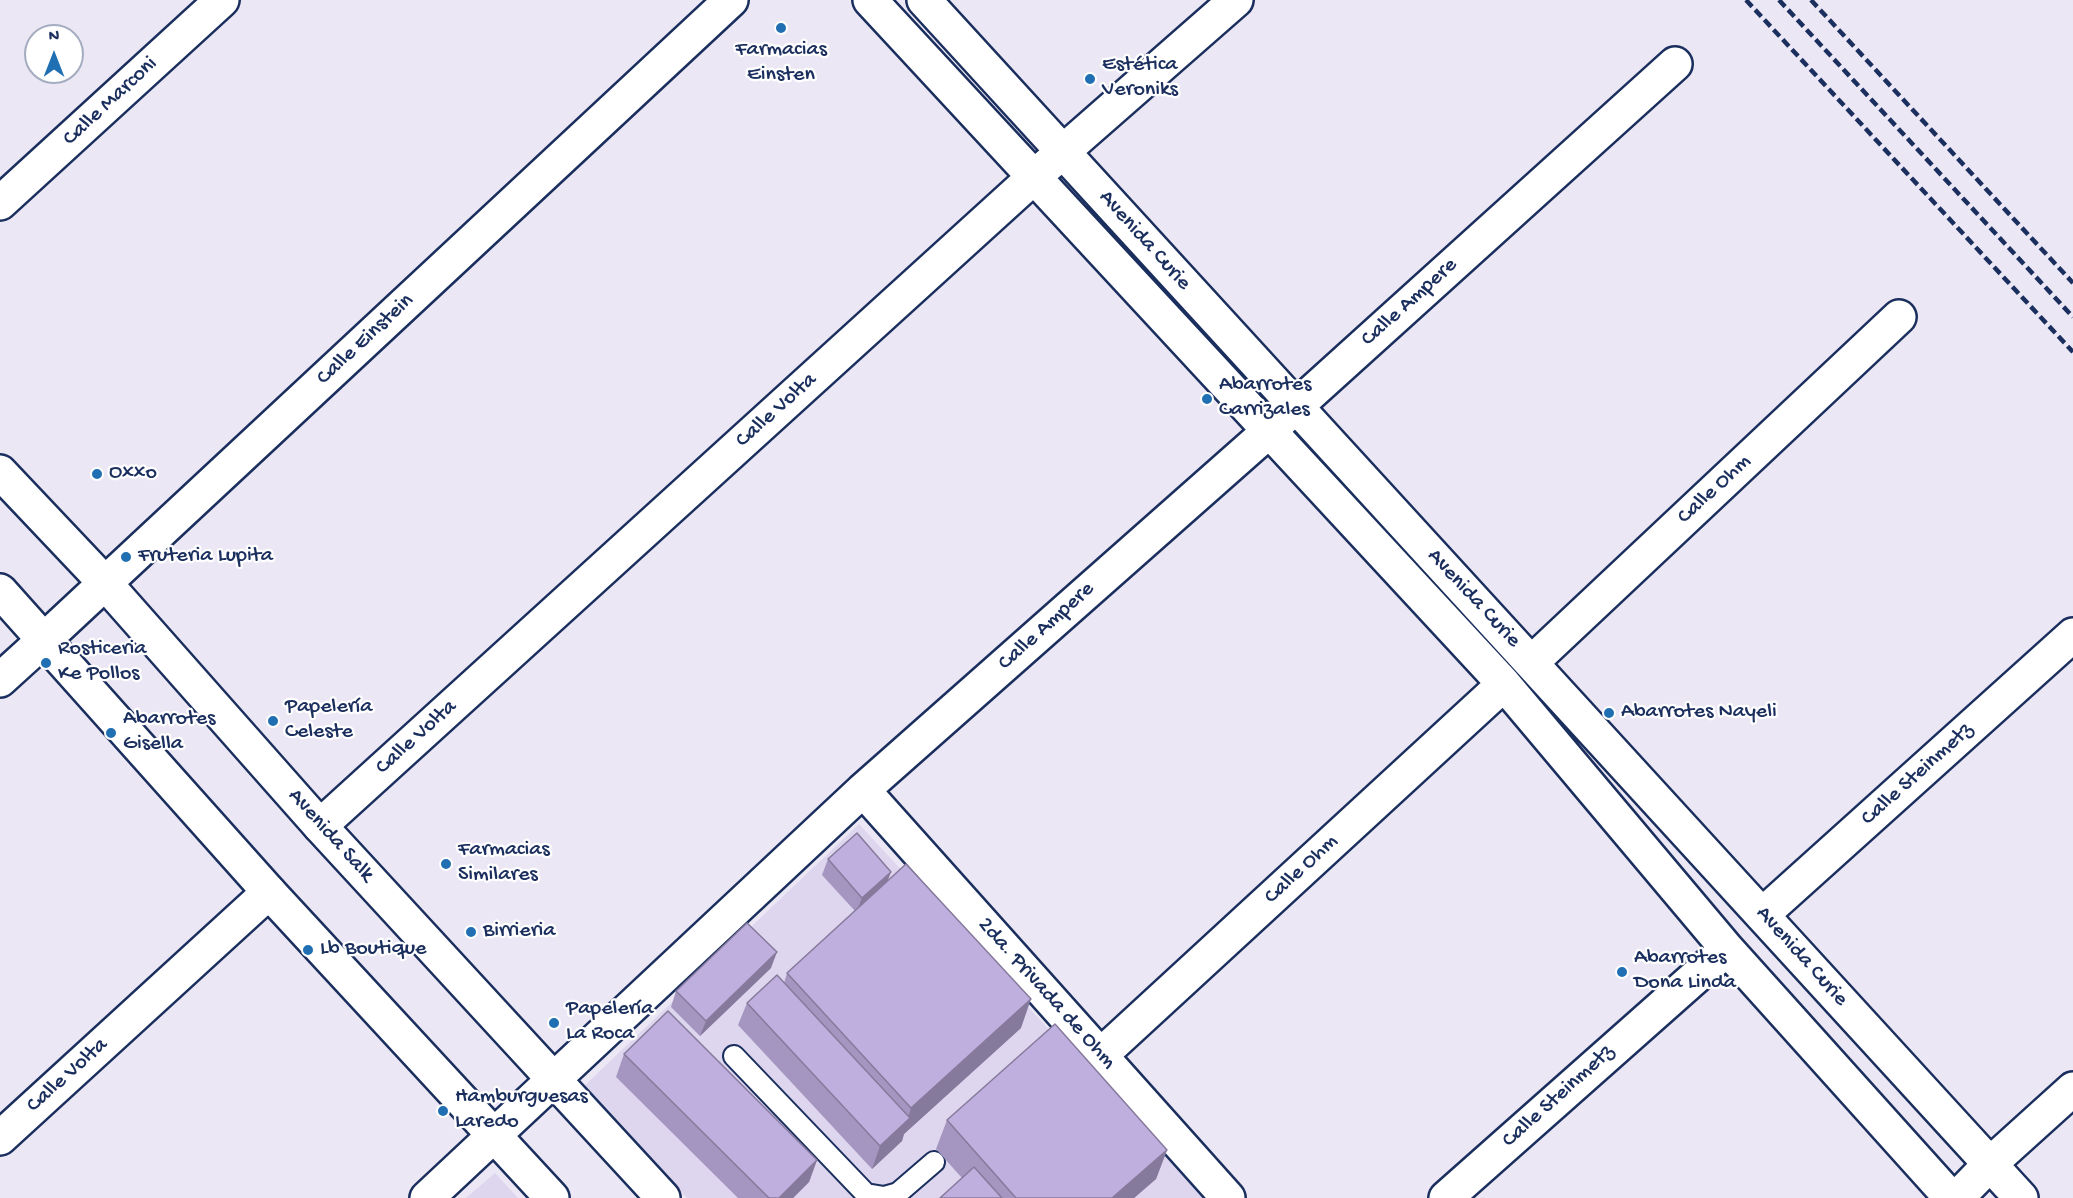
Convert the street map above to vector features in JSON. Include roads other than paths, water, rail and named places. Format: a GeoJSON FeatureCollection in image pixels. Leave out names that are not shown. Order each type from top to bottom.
{"type":"FeatureCollection","features":[{"type":"Feature","properties":{"kind":"street","name":"Calle Marconi"},"geometry":{"type":"LineString","coordinates":[[0,203],[222,0]]}},
{"type":"Feature","properties":{"kind":"street","name":"Calle Einstein"},"geometry":{"type":"LineString","coordinates":[[0,680],[731,0]]}},
{"type":"Feature","properties":{"kind":"street","name":"Avenida Curie"},"geometry":{"type":"LineString","coordinates":[[870,0],[1504,684],[1727,949],[1951,1198]]}},
{"type":"Feature","properties":{"kind":"street","name":"Avenida Curie"},"geometry":{"type":"LineString","coordinates":[[924,0],[2021,1198]]}},
{"type":"Feature","properties":{"kind":"street","name":"Calle Volta"},"geometry":{"type":"LineString","coordinates":[[320,826],[1034,177],[1236,0]]}},
{"type":"Feature","properties":{"kind":"street","name":"Calle Ampere"},"geometry":{"type":"LineString","coordinates":[[427,1198],[863,790],[1269,431],[1675,64]]}},
{"type":"Feature","properties":{"kind":"street","name":"Calle Ohm"},"geometry":{"type":"LineString","coordinates":[[1531,663],[1899,317]]}},
{"type":"Feature","properties":{"kind":"street","name":"Avenida Salk"},"geometry":{"type":"LineString","coordinates":[[0,472],[105,583],[320,826],[663,1198]]}},
{"type":"Feature","properties":{"kind":"street"},"geometry":{"type":"LineString","coordinates":[[0,591],[269,892],[552,1198]]}},
{"type":"Feature","properties":{"kind":"street","name":"Calle Steinmetz"},"geometry":{"type":"LineString","coordinates":[[1762,915],[2073,635]]}},
{"type":"Feature","properties":{"kind":"street","name":"Calle Ohm"},"geometry":{"type":"LineString","coordinates":[[1101,1055],[1504,684]]}},
{"type":"Feature","properties":{"kind":"street","name":"2da. Privada de Ohm"},"geometry":{"type":"LineString","coordinates":[[863,790],[1228,1198]]}},
{"type":"Feature","properties":{"kind":"street","name":"Calle Volta"},"geometry":{"type":"LineString","coordinates":[[0,1138],[269,892]]}},
{"type":"Feature","properties":{"kind":"street","name":"Calle Steinmetz"},"geometry":{"type":"LineString","coordinates":[[1446,1198],[1727,949]]}},
{"type":"Feature","properties":{"kind":"street"},"geometry":{"type":"LineString","coordinates":[[1957,1198],[1990,1164],[2073,1089]]}},
{"type":"Feature","properties":{"kind":"lane"},"geometry":{"type":"LineString","coordinates":[[734,1056],[863,1196],[884,1197],[898,1193],[934,1162]]}},
{"type":"Feature","properties":{"kind":"railway"},"geometry":{"type":"LineString","coordinates":[[1746,0],[2073,352]]}},
{"type":"Feature","properties":{"kind":"railway"},"geometry":{"type":"LineString","coordinates":[[1779,0],[2073,317]]}},
{"type":"Feature","properties":{"kind":"railway"},"geometry":{"type":"LineString","coordinates":[[1811,0],[2073,283]]}},
{"type":"Feature","properties":{"kind":"place","name":"Farmacias Einsten"},"geometry":{"type":"Point","coordinates":[781,28]}},
{"type":"Feature","properties":{"kind":"place","name":"Estética Veroniks"},"geometry":{"type":"Point","coordinates":[1090,79]}},
{"type":"Feature","properties":{"kind":"place","name":"Abarrotes Carrizales"},"geometry":{"type":"Point","coordinates":[1207,399]}},
{"type":"Feature","properties":{"kind":"place","name":"Oxxo"},"geometry":{"type":"Point","coordinates":[97,474]}},
{"type":"Feature","properties":{"kind":"place","name":"Fruteria Lupita"},"geometry":{"type":"Point","coordinates":[126,557]}},
{"type":"Feature","properties":{"kind":"place","name":"Rosticeria Ke Pollos"},"geometry":{"type":"Point","coordinates":[46,663]}},
{"type":"Feature","properties":{"kind":"place","name":"Abarrotes Nayeli"},"geometry":{"type":"Point","coordinates":[1609,713]}},
{"type":"Feature","properties":{"kind":"place","name":"Papelería Celeste"},"geometry":{"type":"Point","coordinates":[273,721]}},
{"type":"Feature","properties":{"kind":"place","name":"Abarrotes Gisella"},"geometry":{"type":"Point","coordinates":[111,733]}},
{"type":"Feature","properties":{"kind":"place","name":"Farmacias Similares"},"geometry":{"type":"Point","coordinates":[446,864]}},
{"type":"Feature","properties":{"kind":"place","name":"Birrieria"},"geometry":{"type":"Point","coordinates":[471,932]}},
{"type":"Feature","properties":{"kind":"place","name":"Lb Boutique"},"geometry":{"type":"Point","coordinates":[308,950]}},
{"type":"Feature","properties":{"kind":"place","name":"Abarrotes Dona Linda"},"geometry":{"type":"Point","coordinates":[1622,972]}},
{"type":"Feature","properties":{"kind":"place","name":"Papelería La Roca"},"geometry":{"type":"Point","coordinates":[554,1023]}},
{"type":"Feature","properties":{"kind":"place","name":"Hamburguesas Laredo"},"geometry":{"type":"Point","coordinates":[443,1111]}}]}
